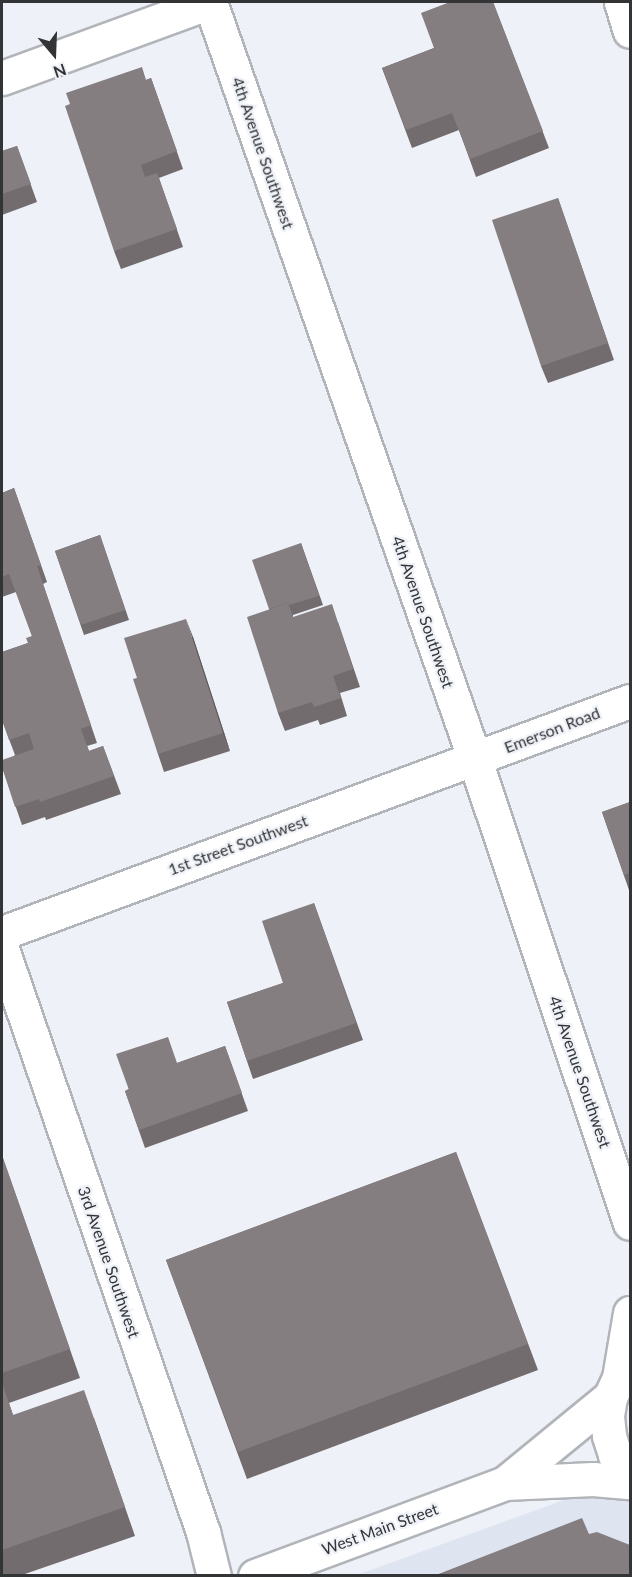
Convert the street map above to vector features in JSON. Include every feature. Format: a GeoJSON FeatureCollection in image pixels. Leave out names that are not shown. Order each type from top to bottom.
{"type":"FeatureCollection","features":[{"type":"Feature","properties":{"kind":"street"},"geometry":{"type":"LineString","coordinates":[[2,78],[210,2]]}},
{"type":"Feature","properties":{"kind":"street","name":"4th Avenue Southwest"},"geometry":{"type":"LineString","coordinates":[[210,2],[475,760],[630,1223]]}},
{"type":"Feature","properties":{"kind":"street"},"geometry":{"type":"LineString","coordinates":[[621,2],[630,31]]}},
{"type":"Feature","properties":{"kind":"street","name":"Emerson Road"},"geometry":{"type":"LineString","coordinates":[[475,760],[630,701]]}},
{"type":"Feature","properties":{"kind":"street","name":"1st Street Southwest"},"geometry":{"type":"LineString","coordinates":[[2,933],[475,760]]}},
{"type":"Feature","properties":{"kind":"street","name":"3rd Avenue Southwest"},"geometry":{"type":"LineString","coordinates":[[2,949],[203,1532],[214,1575]]}},
{"type":"Feature","properties":{"kind":"street"},"geometry":{"type":"LineString","coordinates":[[630,1312],[620,1380],[607,1416],[609,1436],[615,1455],[630,1474]]}},
{"type":"Feature","properties":{"kind":"street","name":"West Main Street"},"geometry":{"type":"LineString","coordinates":[[505,1483],[620,1380]]}},
{"type":"Feature","properties":{"kind":"street","name":"West Main Street"},"geometry":{"type":"LineString","coordinates":[[255,1575],[505,1483],[592,1479],[630,1482]]}},
{"type":"Feature","properties":{"kind":"shaded area"},"geometry":{"type":"Polygon","coordinates":[[[630,1476],[630,1575],[357,1575],[630,1476]]]}},
{"type":"Feature","properties":{"kind":"building"},"geometry":{"type":"Polygon","coordinates":[[[450,2],[493,2],[543,131],[470,159],[452,113],[406,130],[382,68],[434,48],[421,13],[450,2]]]}},
{"type":"Feature","properties":{"kind":"building"},"geometry":{"type":"Polygon","coordinates":[[[142,67],[146,80],[151,78],[177,151],[141,165],[145,177],[157,173],[177,229],[114,251],[65,106],[70,104],[66,93],[142,67]]]}},
{"type":"Feature","properties":{"kind":"building"},"geometry":{"type":"Polygon","coordinates":[[[17,146],[31,184],[2,194],[2,151],[17,146]]]}},
{"type":"Feature","properties":{"kind":"building"},"geometry":{"type":"Polygon","coordinates":[[[558,198],[608,343],[541,366],[492,220],[558,198]]]}},
{"type":"Feature","properties":{"kind":"building"},"geometry":{"type":"Polygon","coordinates":[[[14,488],[41,565],[37,566],[91,725],[81,729],[89,751],[103,746],[114,776],[40,802],[39,799],[15,807],[2,767],[2,760],[34,749],[29,733],[9,740],[2,719],[2,652],[28,643],[26,638],[32,636],[9,574],[2,577],[2,493],[14,488]]]}},
{"type":"Feature","properties":{"kind":"building"},"geometry":{"type":"Polygon","coordinates":[[[100,535],[125,610],[81,625],[55,551],[100,535]]]}},
{"type":"Feature","properties":{"kind":"building"},"geometry":{"type":"Polygon","coordinates":[[[301,543],[319,596],[269,609],[252,560],[301,543]]]}},
{"type":"Feature","properties":{"kind":"building"},"geometry":{"type":"Polygon","coordinates":[[[288,603],[293,617],[332,604],[353,669],[333,676],[341,698],[314,707],[312,702],[278,713],[247,617],[288,603]]]}},
{"type":"Feature","properties":{"kind":"building"},"geometry":{"type":"Polygon","coordinates":[[[186,619],[223,733],[158,754],[133,679],[137,678],[124,638],[186,619]]]}},
{"type":"Feature","properties":{"kind":"building"},"geometry":{"type":"Polygon","coordinates":[[[630,802],[630,873],[624,875],[602,812],[630,802]]]}},
{"type":"Feature","properties":{"kind":"building"},"geometry":{"type":"Polygon","coordinates":[[[314,903],[356,1023],[247,1061],[227,1002],[283,983],[262,921],[314,903]]]}},
{"type":"Feature","properties":{"kind":"building"},"geometry":{"type":"Polygon","coordinates":[[[168,1037],[177,1063],[225,1046],[242,1093],[139,1130],[125,1091],[129,1090],[116,1054],[168,1037]]]}},
{"type":"Feature","properties":{"kind":"building"},"geometry":{"type":"Polygon","coordinates":[[[456,1152],[528,1344],[238,1452],[166,1260],[456,1152]]]}},
{"type":"Feature","properties":{"kind":"building"},"geometry":{"type":"Polygon","coordinates":[[[2,1156],[70,1349],[2,1373],[2,1156]]]}},
{"type":"Feature","properties":{"kind":"building"},"geometry":{"type":"Polygon","coordinates":[[[2,1383],[13,1415],[84,1390],[125,1507],[2,1550],[2,1383]]]}},
{"type":"Feature","properties":{"kind":"building"},"geometry":{"type":"Polygon","coordinates":[[[582,1518],[589,1534],[597,1532],[630,1545],[630,1575],[436,1575],[582,1518]]]}}]}
